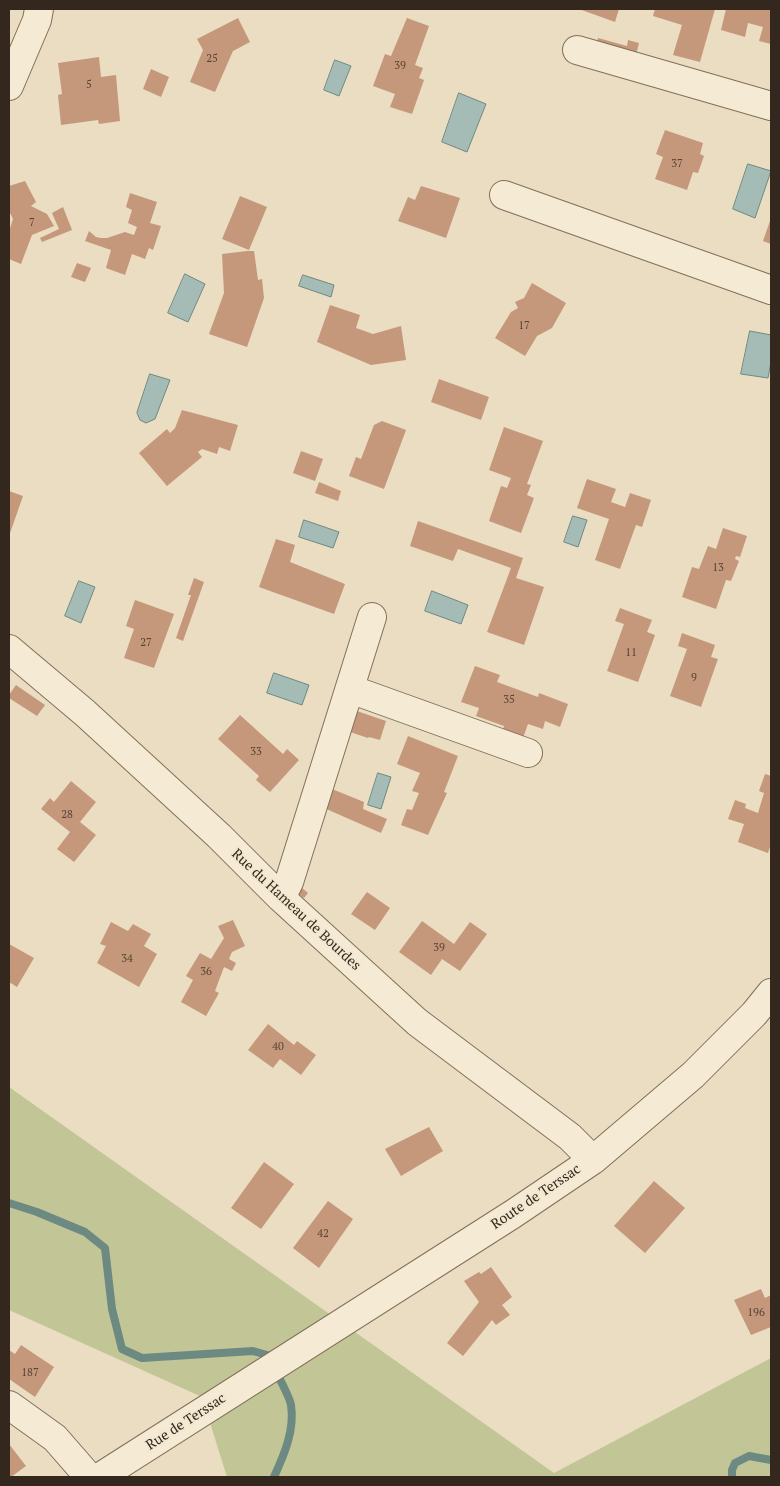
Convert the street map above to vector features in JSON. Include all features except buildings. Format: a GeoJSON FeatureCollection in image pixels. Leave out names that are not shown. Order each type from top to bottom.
{"type":"FeatureCollection","features":[{"type":"Feature","properties":{"kind":"street"},"geometry":{"type":"LineString","coordinates":[[9,86],[40,9]]}},
{"type":"Feature","properties":{"kind":"street"},"geometry":{"type":"LineString","coordinates":[[577,50],[771,106]]}},
{"type":"Feature","properties":{"kind":"street"},"geometry":{"type":"LineString","coordinates":[[504,195],[771,290]]}},
{"type":"Feature","properties":{"kind":"street"},"geometry":{"type":"LineString","coordinates":[[281,898],[289,882],[372,617]]}},
{"type":"Feature","properties":{"kind":"street","name":"Rue du Hameau de Bourdes"},"geometry":{"type":"LineString","coordinates":[[9,649],[85,713],[219,836],[281,898],[417,1022],[570,1137],[593,1160]]}},
{"type":"Feature","properties":{"kind":"street"},"geometry":{"type":"LineString","coordinates":[[350,689],[528,753]]}},
{"type":"Feature","properties":{"kind":"street","name":"Route de Terssac"},"geometry":{"type":"LineString","coordinates":[[273,1367],[513,1214],[593,1160],[693,1075],[754,1014],[771,993]]}},
{"type":"Feature","properties":{"kind":"street","name":"Rue de Terssac"},"geometry":{"type":"LineString","coordinates":[[100,1477],[273,1367]]}},
{"type":"Feature","properties":{"kind":"street"},"geometry":{"type":"LineString","coordinates":[[9,1405],[13,1406],[54,1438],[89,1477]]}},
{"type":"Feature","properties":{"kind":"green space"},"geometry":{"type":"Polygon","coordinates":[[[9,1087],[554,1473],[771,1358],[771,1477],[227,1477],[202,1397],[9,1310],[9,1087]]]}},
{"type":"Feature","properties":{"kind":"water"},"geometry":{"type":"Polygon","coordinates":[[[335,60],[351,66],[339,96],[324,90],[335,60]]]}},
{"type":"Feature","properties":{"kind":"water"},"geometry":{"type":"Polygon","coordinates":[[[459,93],[486,104],[467,152],[442,142],[459,93]]]}},
{"type":"Feature","properties":{"kind":"water"},"geometry":{"type":"Polygon","coordinates":[[[748,164],[771,171],[755,218],[733,209],[748,164]]]}},
{"type":"Feature","properties":{"kind":"water"},"geometry":{"type":"Polygon","coordinates":[[[185,274],[205,284],[188,322],[168,313],[185,274]]]}},
{"type":"Feature","properties":{"kind":"water"},"geometry":{"type":"Polygon","coordinates":[[[303,275],[334,285],[331,297],[299,286],[303,275]]]}},
{"type":"Feature","properties":{"kind":"water"},"geometry":{"type":"Polygon","coordinates":[[[750,331],[771,335],[771,362],[768,378],[741,374],[750,331]]]}},
{"type":"Feature","properties":{"kind":"water"},"geometry":{"type":"Polygon","coordinates":[[[150,374],[170,380],[155,419],[146,423],[140,420],[137,413],[150,374]]]}},
{"type":"Feature","properties":{"kind":"water"},"geometry":{"type":"Polygon","coordinates":[[[573,516],[587,520],[578,547],[564,542],[573,516]]]}},
{"type":"Feature","properties":{"kind":"water"},"geometry":{"type":"Polygon","coordinates":[[[304,520],[339,532],[333,548],[299,537],[304,520]]]}},
{"type":"Feature","properties":{"kind":"water"},"geometry":{"type":"Polygon","coordinates":[[[79,581],[95,587],[81,623],[65,616],[79,581]]]}},
{"type":"Feature","properties":{"kind":"water"},"geometry":{"type":"Polygon","coordinates":[[[432,591],[468,605],[461,624],[425,611],[432,591]]]}},
{"type":"Feature","properties":{"kind":"water"},"geometry":{"type":"Polygon","coordinates":[[[274,673],[309,685],[302,705],[267,693],[274,673]]]}},
{"type":"Feature","properties":{"kind":"water"},"geometry":{"type":"Polygon","coordinates":[[[378,773],[391,777],[381,809],[368,805],[378,773]]]}},
{"type":"Feature","properties":{"kind":"waterway"},"geometry":{"type":"LineString","coordinates":[[9,1203],[37,1212],[85,1232],[105,1248],[112,1309],[122,1349],[142,1358],[253,1351],[267,1355],[287,1394],[292,1414],[288,1442],[274,1477]]}},
{"type":"Feature","properties":{"kind":"waterway"},"geometry":{"type":"LineString","coordinates":[[732,1477],[735,1463],[749,1456],[771,1460]]}}]}
